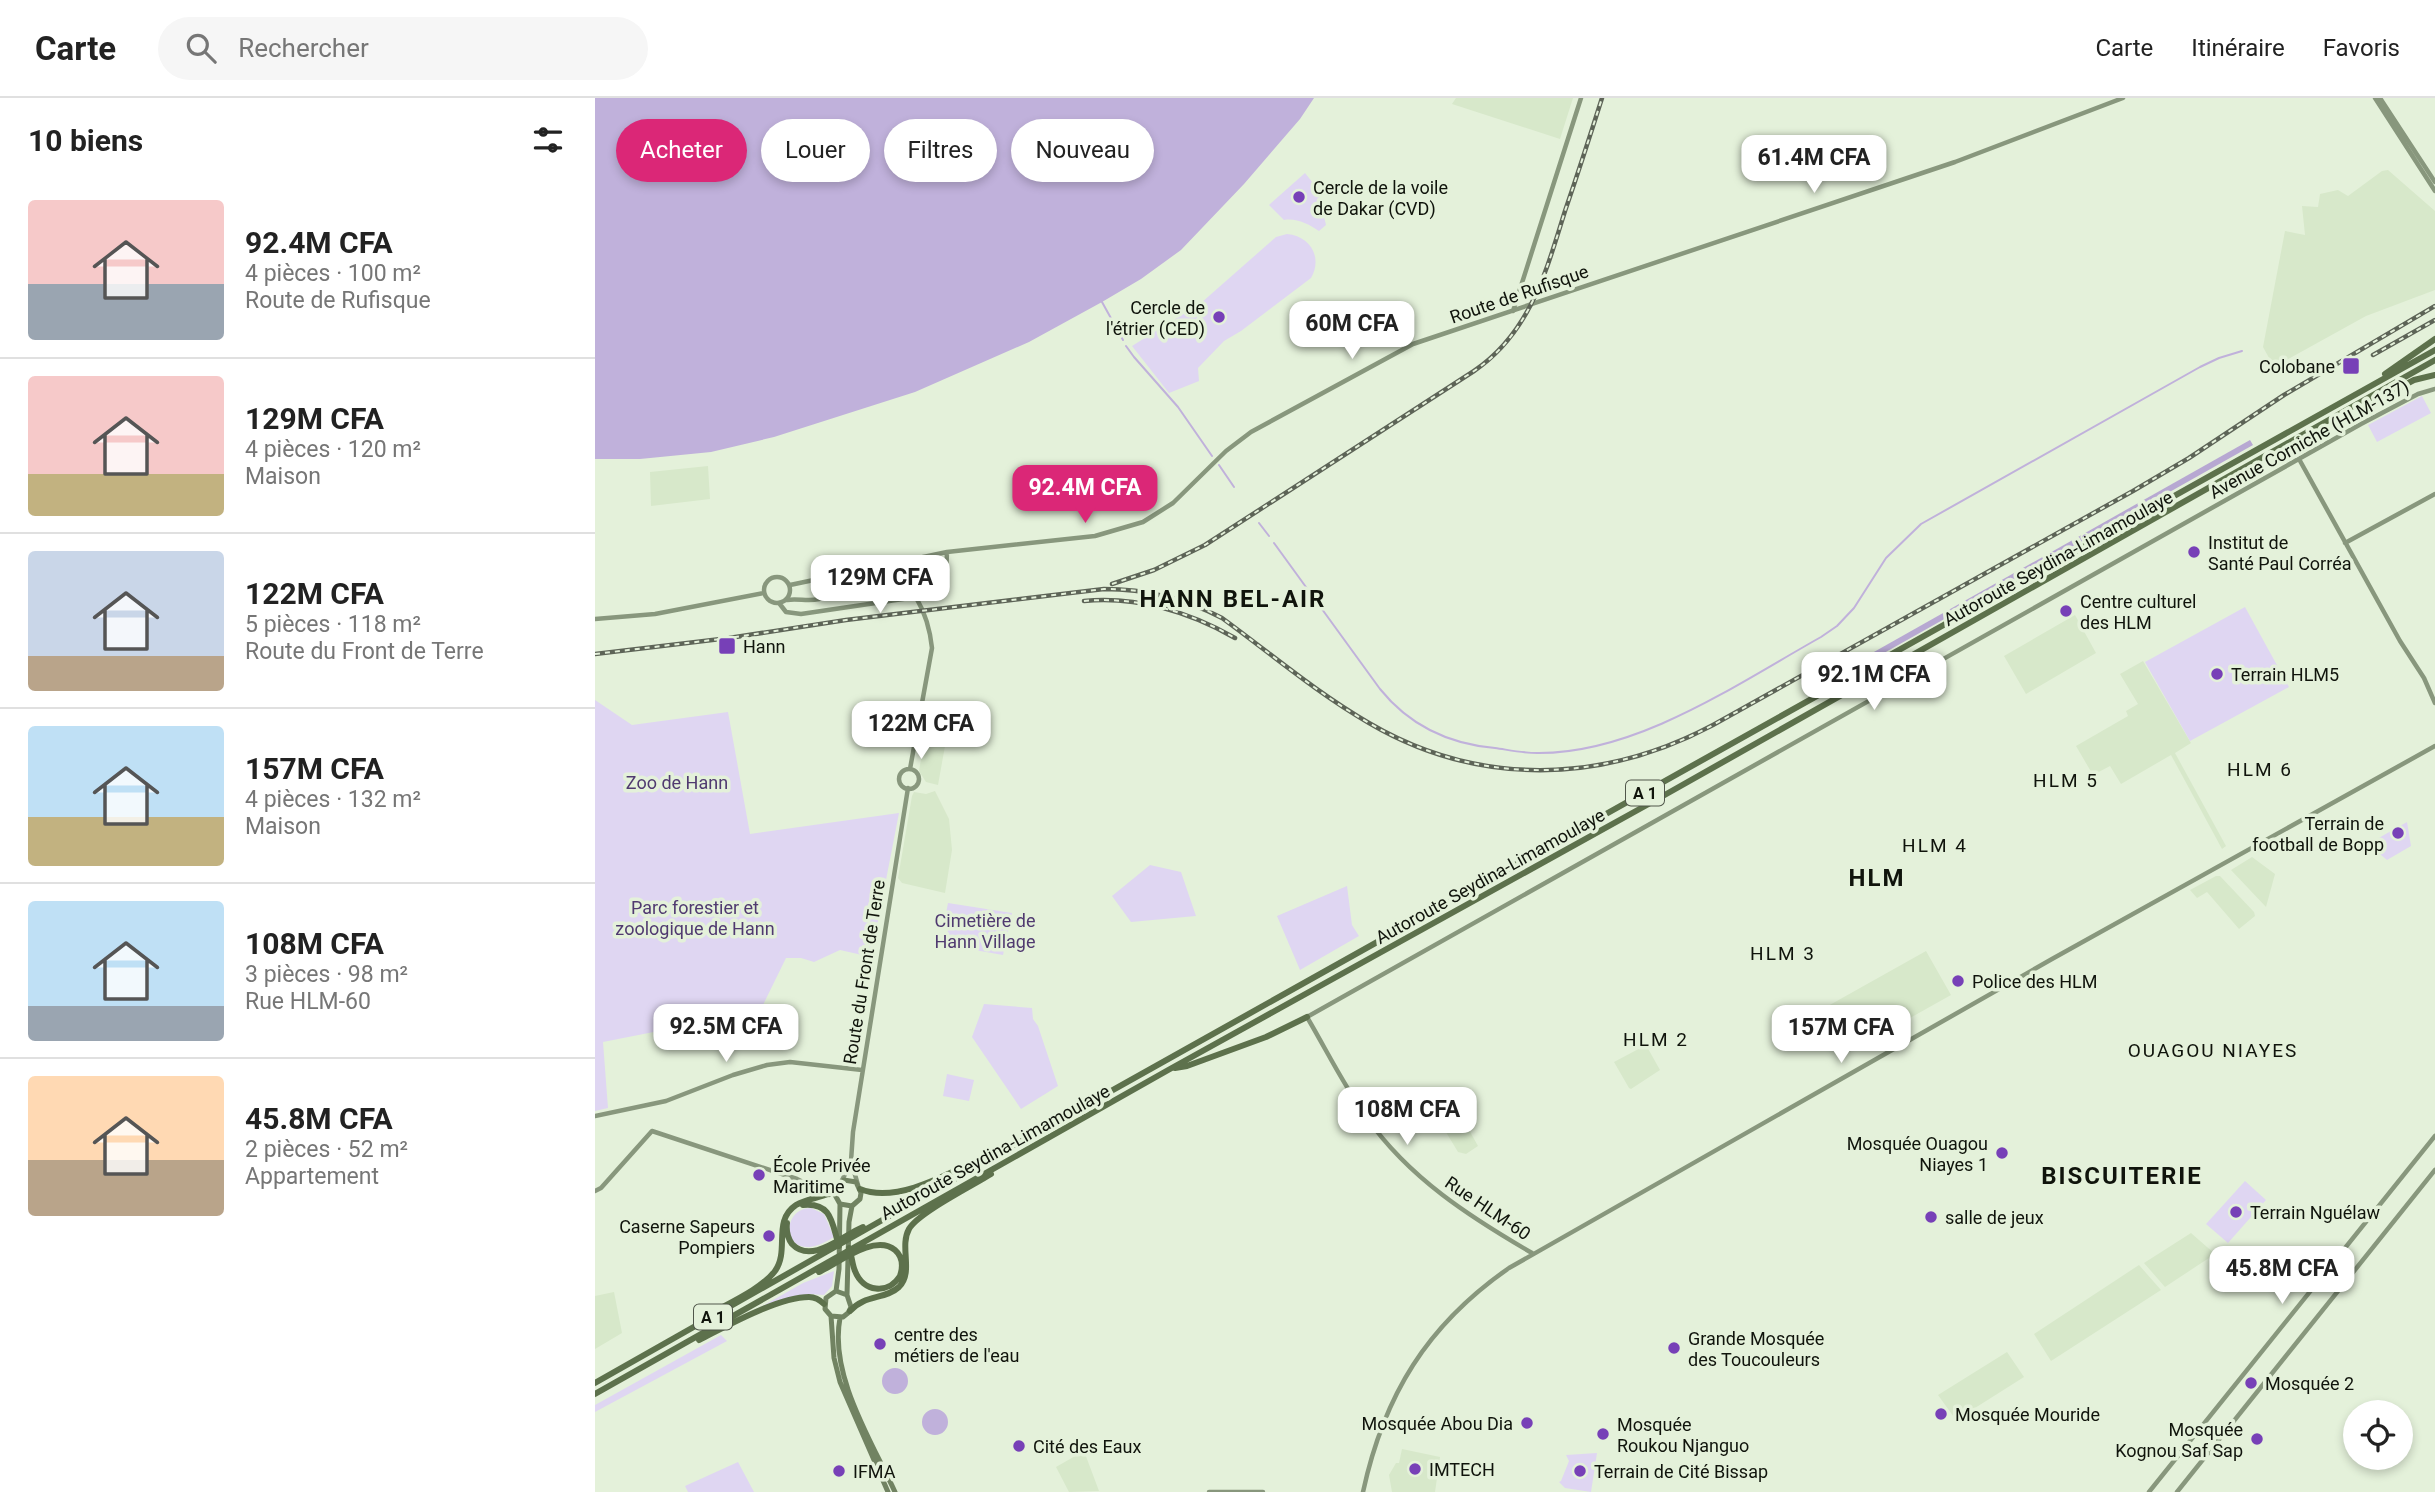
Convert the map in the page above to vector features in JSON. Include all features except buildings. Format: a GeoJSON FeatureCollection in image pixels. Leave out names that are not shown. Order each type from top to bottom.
{"type":"FeatureCollection","features":[{"type":"Feature","properties":{"kind":"highway"},"geometry":{"type":"LineString","coordinates":[[2366,389],[2435,339]]}},
{"type":"Feature","properties":{"kind":"highway","name":"Autoroute Seydina-Limamoulaye"},"geometry":{"type":"LineString","coordinates":[[595,1383],[831,1247],[2435,350]]}},
{"type":"Feature","properties":{"kind":"highway","name":"Autoroute Seydina-Limamoulaye"},"geometry":{"type":"LineString","coordinates":[[595,1394],[2435,360]]}},
{"type":"Feature","properties":{"kind":"highway"},"geometry":{"type":"LineString","coordinates":[[2314,430],[2414,380],[2435,375]]}},
{"type":"Feature","properties":{"kind":"highway"},"geometry":{"type":"LineString","coordinates":[[1170,1069],[1187,1066],[1266,1037],[1307,1017]]}},
{"type":"Feature","properties":{"kind":"highway"},"geometry":{"type":"LineString","coordinates":[[860,1187],[880,1193],[908,1189],[1011,1147]]}},
{"type":"Feature","properties":{"kind":"highway"},"geometry":{"type":"LineString","coordinates":[[850,1311],[862,1300],[894,1290],[902,1282],[905,1271],[904,1242],[913,1223],[1015,1157]]}},
{"type":"Feature","properties":{"kind":"highway"},"geometry":{"type":"LineString","coordinates":[[652,1351],[679,1331],[770,1276],[780,1262],[783,1223],[789,1212],[798,1204],[831,1195]]}},
{"type":"Feature","properties":{"kind":"highway"},"geometry":{"type":"LineString","coordinates":[[831,1247],[806,1251],[795,1246],[787,1233],[790,1216],[803,1206],[822,1208],[832,1220],[840,1248]]}},
{"type":"Feature","properties":{"kind":"highway"},"geometry":{"type":"LineString","coordinates":[[877,1244],[890,1247],[900,1256],[900,1276],[887,1288],[867,1286],[856,1273],[854,1249],[877,1244]]}},
{"type":"Feature","properties":{"kind":"highway"},"geometry":{"type":"LineString","coordinates":[[662,1356],[782,1303],[809,1297],[824,1304]]}},
{"type":"Feature","properties":{"kind":"main road"},"geometry":{"type":"LineString","coordinates":[[831,1317],[840,1318],[850,1311],[851,1302],[847,1294],[854,1249],[849,1222],[852,1206],[860,1199],[860,1187],[848,1180],[840,1182],[831,1195],[840,1204],[852,1206]]}},
{"type":"Feature","properties":{"kind":"main road"},"geometry":{"type":"LineString","coordinates":[[836,1291],[840,1204]]}},
{"type":"Feature","properties":{"kind":"main road"},"geometry":{"type":"LineString","coordinates":[[847,1294],[836,1291],[828,1296],[824,1304],[831,1317],[834,1357],[840,1382],[888,1492]]}},
{"type":"Feature","properties":{"kind":"main road"},"geometry":{"type":"LineString","coordinates":[[840,1318],[838,1347],[843,1376],[895,1492]]}},
{"type":"Feature","properties":{"kind":"street"},"geometry":{"type":"LineString","coordinates":[[1513,311],[1581,98]]}},
{"type":"Feature","properties":{"kind":"street","name":"Route de Rufisque"},"geometry":{"type":"LineString","coordinates":[[595,619],[655,614],[764,593],[765,584],[775,577],[784,579],[790,585],[947,552],[1069,541],[1143,522],[1173,503],[1212,464],[1251,432],[1413,344],[1955,162],[2123,98]]}},
{"type":"Feature","properties":{"kind":"street"},"geometry":{"type":"LineString","coordinates":[[2378,98],[2435,182]]}},
{"type":"Feature","properties":{"kind":"street"},"geometry":{"type":"LineString","coordinates":[[2378,98],[2435,191]]}},
{"type":"Feature","properties":{"kind":"street","name":"Avenue Corniche (HLM-137)"},"geometry":{"type":"LineString","coordinates":[[1307,1017],[2299,459],[2418,394],[2435,389]]}},
{"type":"Feature","properties":{"kind":"street"},"geometry":{"type":"LineString","coordinates":[[2299,459],[2424,678],[2435,703]]}},
{"type":"Feature","properties":{"kind":"street"},"geometry":{"type":"LineString","coordinates":[[2346,543],[2435,494]]}},
{"type":"Feature","properties":{"kind":"street"},"geometry":{"type":"LineString","coordinates":[[779,603],[786,611],[801,614],[930,595],[942,586],[945,579],[947,552]]}},
{"type":"Feature","properties":{"kind":"street","name":"Route du Front de Terre"},"geometry":{"type":"LineString","coordinates":[[787,600],[815,600],[875,576],[898,580],[914,594],[929,631],[932,648],[909,769]]}},
{"type":"Feature","properties":{"kind":"street"},"geometry":{"type":"LineString","coordinates":[[764,593],[772,602],[779,603],[787,600],[791,592],[790,585]]}},
{"type":"Feature","properties":{"kind":"street"},"geometry":{"type":"LineString","coordinates":[[791,592],[797,598]]}},
{"type":"Feature","properties":{"kind":"street"},"geometry":{"type":"LineString","coordinates":[[1363,1492],[1382,1426],[1395,1397],[1430,1339],[1473,1294],[1532,1253],[2435,746]]}},
{"type":"Feature","properties":{"kind":"street","name":"Route du Front de Terre"},"geometry":{"type":"LineString","coordinates":[[909,769],[915,772],[918,780],[913,787],[908,788],[901,785],[899,778],[902,771],[909,769]]}},
{"type":"Feature","properties":{"kind":"street","name":"Route du Front de Terre"},"geometry":{"type":"LineString","coordinates":[[851,1161],[862,1070],[908,788]]}},
{"type":"Feature","properties":{"kind":"street","name":"Rue HLM-60"},"geometry":{"type":"LineString","coordinates":[[1307,1017],[1355,1101],[1397,1155],[1426,1183],[1532,1253]]}},
{"type":"Feature","properties":{"kind":"street"},"geometry":{"type":"LineString","coordinates":[[595,1116],[666,1101],[733,1074],[767,1065],[803,1062],[862,1070]]}},
{"type":"Feature","properties":{"kind":"street"},"geometry":{"type":"LineString","coordinates":[[595,1191],[601,1188],[652,1131],[797,1179],[831,1195]]}},
{"type":"Feature","properties":{"kind":"street"},"geometry":{"type":"LineString","coordinates":[[2150,1492],[2435,1136]]}},
{"type":"Feature","properties":{"kind":"street"},"geometry":{"type":"LineString","coordinates":[[840,1182],[851,1161]]}},
{"type":"Feature","properties":{"kind":"street"},"geometry":{"type":"LineString","coordinates":[[851,1161],[860,1187]]}},
{"type":"Feature","properties":{"kind":"street"},"geometry":{"type":"LineString","coordinates":[[2178,1492],[2435,1170]]}},
{"type":"Feature","properties":{"kind":"street"},"geometry":{"type":"LineString","coordinates":[[1363,1492],[1365,1483]]}},
{"type":"Feature","properties":{"kind":"street"},"geometry":{"type":"LineString","coordinates":[[1209,1492],[1263,1492]]}},
{"type":"Feature","properties":{"kind":"shaded area"},"geometry":{"type":"Polygon","coordinates":[[[595,98],[1314,98],[1300,119],[1244,184],[1181,250],[1141,279],[1029,342],[915,392],[774,437],[711,452],[640,459],[595,459],[595,98]]]}},
{"type":"Feature","properties":{"kind":"shaded area"},"geometry":{"type":"Polygon","coordinates":[[[1456,98],[1573,98],[1560,139],[1452,104],[1456,98]]]}},
{"type":"Feature","properties":{"kind":"shaded area"},"geometry":{"type":"Polygon","coordinates":[[[2388,170],[2435,211],[2435,290],[2366,316],[2274,367],[2263,347],[2285,231],[2305,235],[2302,206],[2318,207],[2320,194],[2338,190],[2348,196],[2382,171],[2388,170]]]}},
{"type":"Feature","properties":{"kind":"shaded area"},"geometry":{"type":"Polygon","coordinates":[[[2250,440],[2253,445],[1829,684],[1826,679],[2250,440]]]}},
{"type":"Feature","properties":{"kind":"shaded area"},"geometry":{"type":"Polygon","coordinates":[[[708,466],[710,499],[651,506],[650,472],[708,466]]]}},
{"type":"Feature","properties":{"kind":"shaded area"},"geometry":{"type":"Polygon","coordinates":[[[2075,615],[2096,653],[2026,694],[2004,656],[2075,615]]]}},
{"type":"Feature","properties":{"kind":"shaded area"},"geometry":{"type":"Polygon","coordinates":[[[2143,661],[2191,743],[2175,753],[2226,846],[2222,849],[2171,755],[2121,784],[2110,766],[2093,775],[2076,746],[2128,716],[2126,711],[2138,704],[2120,674],[2143,661]]]}},
{"type":"Feature","properties":{"kind":"shaded area"},"geometry":{"type":"Polygon","coordinates":[[[924,742],[945,746],[938,785],[926,782],[919,771],[924,742]]]}},
{"type":"Feature","properties":{"kind":"shaded area"},"geometry":{"type":"Polygon","coordinates":[[[935,791],[949,819],[952,850],[945,893],[902,883],[898,878],[912,796],[914,792],[926,794],[935,791]]]}},
{"type":"Feature","properties":{"kind":"shaded area"},"geometry":{"type":"Polygon","coordinates":[[[2252,857],[2275,874],[2266,907],[2231,870],[2252,857]]]}},
{"type":"Feature","properties":{"kind":"shaded area"},"geometry":{"type":"Polygon","coordinates":[[[2220,876],[2254,912],[2255,916],[2239,929],[2207,892],[2197,898],[2190,890],[2220,876]]]}},
{"type":"Feature","properties":{"kind":"shaded area"},"geometry":{"type":"Polygon","coordinates":[[[1926,951],[1951,995],[1844,1055],[1819,1011],[1926,951]]]}},
{"type":"Feature","properties":{"kind":"shaded area"},"geometry":{"type":"Polygon","coordinates":[[[1646,1045],[1660,1070],[1631,1089],[1614,1062],[1646,1045]]]}},
{"type":"Feature","properties":{"kind":"shaded area"},"geometry":{"type":"Polygon","coordinates":[[[1454,1103],[1478,1146],[1466,1154],[1458,1152],[1435,1114],[1454,1103]]]}},
{"type":"Feature","properties":{"kind":"shaded area"},"geometry":{"type":"Polygon","coordinates":[[[2191,1233],[2215,1254],[2165,1287],[2144,1263],[2191,1233]]]}},
{"type":"Feature","properties":{"kind":"shaded area"},"geometry":{"type":"Polygon","coordinates":[[[2139,1265],[2161,1290],[2051,1361],[2034,1334],[2139,1265]]]}},
{"type":"Feature","properties":{"kind":"shaded area"},"geometry":{"type":"Polygon","coordinates":[[[614,1292],[622,1333],[595,1349],[595,1296],[614,1292]]]}},
{"type":"Feature","properties":{"kind":"shaded area"},"geometry":{"type":"Polygon","coordinates":[[[2007,1352],[2024,1377],[1956,1420],[1938,1395],[2007,1352]]]}},
{"type":"Feature","properties":{"kind":"shaded area"},"geometry":{"type":"Polygon","coordinates":[[[895,1368],[904,1372],[908,1381],[904,1390],[895,1394],[886,1390],[882,1381],[886,1372],[895,1368]]]}},
{"type":"Feature","properties":{"kind":"shaded area"},"geometry":{"type":"Polygon","coordinates":[[[935,1409],[944,1413],[948,1422],[944,1431],[935,1435],[926,1431],[922,1422],[926,1413],[935,1409]]]}},
{"type":"Feature","properties":{"kind":"shaded area","name":"IMTECH"},"geometry":{"type":"Polygon","coordinates":[[[1402,1449],[1440,1457],[1435,1492],[1392,1492],[1389,1475],[1396,1463],[1399,1463],[1402,1449]]]}},
{"type":"Feature","properties":{"kind":"shaded area"},"geometry":{"type":"Polygon","coordinates":[[[1084,1451],[1099,1491],[1069,1492],[1056,1467],[1084,1451]]]}},
{"type":"Feature","properties":{"kind":"green space","name":"Cercle de la voile de Dakar (CVD)"},"geometry":{"type":"Polygon","coordinates":[[[1305,173],[1317,188],[1326,225],[1319,231],[1302,222],[1284,220],[1269,205],[1305,173]]]}},
{"type":"Feature","properties":{"kind":"green space","name":"Cercle de l'étrier (CED)"},"geometry":{"type":"Polygon","coordinates":[[[1287,234],[1302,239],[1312,249],[1316,263],[1311,278],[1224,341],[1198,368],[1199,381],[1169,393],[1132,346],[1201,303],[1276,237],[1287,234]]]}},
{"type":"Feature","properties":{"kind":"green space"},"geometry":{"type":"Polygon","coordinates":[[[2422,396],[2431,413],[2377,442],[2368,425],[2422,396]]]}},
{"type":"Feature","properties":{"kind":"green space","name":"Terrain HLM5"},"geometry":{"type":"Polygon","coordinates":[[[2245,607],[2289,687],[2190,741],[2145,662],[2245,607]]]}},
{"type":"Feature","properties":{"kind":"green space","name":"Parc forestier et zoologique de Hann"},"geometry":{"type":"Polygon","coordinates":[[[595,700],[632,725],[728,712],[750,834],[899,813],[871,957],[840,950],[814,962],[801,958],[786,958],[760,1011],[603,1042],[608,1108],[595,1111],[595,700]]]}},
{"type":"Feature","properties":{"kind":"green space","name":"Terrain de football de Bopp"},"geometry":{"type":"Polygon","coordinates":[[[2407,822],[2411,846],[2387,860],[2368,844],[2407,822]]]}},
{"type":"Feature","properties":{"kind":"green space"},"geometry":{"type":"Polygon","coordinates":[[[1150,865],[1181,872],[1196,916],[1131,922],[1112,896],[1150,865]]]}},
{"type":"Feature","properties":{"kind":"green space"},"geometry":{"type":"Polygon","coordinates":[[[1347,886],[1352,925],[1359,936],[1300,970],[1277,916],[1347,886]]]}},
{"type":"Feature","properties":{"kind":"green space","name":"Cimetière de Hann Village"},"geometry":{"type":"Polygon","coordinates":[[[948,903],[1012,913],[1003,955],[946,945],[948,929],[943,928],[948,903]]]}},
{"type":"Feature","properties":{"kind":"green space"},"geometry":{"type":"Polygon","coordinates":[[[984,1004],[1032,1008],[1033,1019],[1038,1026],[1058,1086],[1021,1109],[972,1037],[984,1004]]]}},
{"type":"Feature","properties":{"kind":"green space"},"geometry":{"type":"Polygon","coordinates":[[[947,1074],[974,1080],[969,1101],[943,1096],[947,1074]]]}},
{"type":"Feature","properties":{"kind":"green space","name":"Terrain Nguélaw"},"geometry":{"type":"Polygon","coordinates":[[[2245,1181],[2266,1200],[2228,1243],[2206,1224],[2245,1181]]]}},
{"type":"Feature","properties":{"kind":"green space"},"geometry":{"type":"Polygon","coordinates":[[[811,1208],[824,1214],[834,1237],[817,1246],[804,1247],[795,1243],[790,1235],[790,1226],[793,1217],[800,1211],[811,1208]]]}},
{"type":"Feature","properties":{"kind":"green space"},"geometry":{"type":"Polygon","coordinates":[[[834,1271],[832,1286],[824,1295],[809,1294],[757,1309],[803,1283],[834,1271]]]}},
{"type":"Feature","properties":{"kind":"green space"},"geometry":{"type":"Polygon","coordinates":[[[721,1335],[727,1341],[595,1412],[595,1405],[721,1335]]]}},
{"type":"Feature","properties":{"kind":"green space","name":"Terrain de Cité Bissap"},"geometry":{"type":"Polygon","coordinates":[[[1597,1453],[1591,1492],[1565,1488],[1559,1482],[1569,1461],[1566,1455],[1597,1453]]]}},
{"type":"Feature","properties":{"kind":"green space"},"geometry":{"type":"Polygon","coordinates":[[[738,1462],[754,1492],[688,1492],[685,1486],[738,1462]]]}},
{"type":"Feature","properties":{"kind":"waterway"},"geometry":{"type":"LineString","coordinates":[[1102,302],[1123,340]]}},
{"type":"Feature","properties":{"kind":"waterway"},"geometry":{"type":"LineString","coordinates":[[1126,346],[1178,407],[1212,456]]}},
{"type":"Feature","properties":{"kind":"waterway"},"geometry":{"type":"LineString","coordinates":[[1274,543],[1380,689],[1391,702],[1417,722],[1446,737],[1478,746],[1532,753],[1574,750],[1612,742],[1685,713],[1821,637],[1837,626],[1854,608],[1886,558],[1921,524],[2200,367],[2242,351]]}},
{"type":"Feature","properties":{"kind":"waterway"},"geometry":{"type":"LineString","coordinates":[[1219,465],[1234,487]]}},
{"type":"Feature","properties":{"kind":"waterway"},"geometry":{"type":"LineString","coordinates":[[1259,523],[1269,536]]}},
{"type":"Feature","properties":{"kind":"railway"},"geometry":{"type":"LineString","coordinates":[[1112,584],[1154,570],[1205,545],[1474,371],[1493,356],[1522,320],[1543,278],[1602,98]]}},
{"type":"Feature","properties":{"kind":"railway"},"geometry":{"type":"LineString","coordinates":[[595,654],[1104,589],[1135,591],[1179,600],[1222,618],[1331,699],[1369,723],[1411,744],[1453,759],[1496,767],[1540,770],[1584,767],[1628,759],[1713,725],[2133,491],[2189,458],[2284,395],[2435,306]]}},
{"type":"Feature","properties":{"kind":"railway"},"geometry":{"type":"LineString","coordinates":[[2373,355],[2435,320]]}},
{"type":"Feature","properties":{"kind":"railway"},"geometry":{"type":"LineString","coordinates":[[1084,601],[1124,601],[1163,608],[1200,621],[1235,638]]}},
{"type":"Feature","properties":{"kind":"place","name":"Cercle de la voile de Dakar (CVD)"},"geometry":{"type":"Point","coordinates":[1299,197]}},
{"type":"Feature","properties":{"kind":"place","name":"Cercle de l'étrier (CED)"},"geometry":{"type":"Point","coordinates":[1219,317]}},
{"type":"Feature","properties":{"kind":"place","name":"Colobane"},"geometry":{"type":"Point","coordinates":[2351,366]}},
{"type":"Feature","properties":{"kind":"place","name":"Institut de Santé Paul Corréa"},"geometry":{"type":"Point","coordinates":[2194,552]}},
{"type":"Feature","properties":{"kind":"place","name":"Centre culturel des HLM"},"geometry":{"type":"Point","coordinates":[2066,611]}},
{"type":"Feature","properties":{"kind":"place","name":"Hann"},"geometry":{"type":"Point","coordinates":[727,646]}},
{"type":"Feature","properties":{"kind":"place","name":"Terrain HLM5"},"geometry":{"type":"Point","coordinates":[2217,674]}},
{"type":"Feature","properties":{"kind":"place","name":"Terrain de football de Bopp"},"geometry":{"type":"Point","coordinates":[2398,833]}},
{"type":"Feature","properties":{"kind":"place","name":"Police des HLM"},"geometry":{"type":"Point","coordinates":[1958,981]}},
{"type":"Feature","properties":{"kind":"place","name":"Mosquée Ouagou Niayes 1"},"geometry":{"type":"Point","coordinates":[2002,1153]}},
{"type":"Feature","properties":{"kind":"place","name":"École Privée Maritime"},"geometry":{"type":"Point","coordinates":[759,1175]}},
{"type":"Feature","properties":{"kind":"place","name":"Terrain Nguélaw"},"geometry":{"type":"Point","coordinates":[2236,1212]}},
{"type":"Feature","properties":{"kind":"place","name":"salle de jeux"},"geometry":{"type":"Point","coordinates":[1931,1217]}},
{"type":"Feature","properties":{"kind":"place","name":"Caserne Sapeurs Pompiers"},"geometry":{"type":"Point","coordinates":[769,1236]}},
{"type":"Feature","properties":{"kind":"place","name":"centre des métiers de l'eau"},"geometry":{"type":"Point","coordinates":[880,1344]}},
{"type":"Feature","properties":{"kind":"place","name":"Grande Mosquée des Toucouleurs"},"geometry":{"type":"Point","coordinates":[1674,1348]}},
{"type":"Feature","properties":{"kind":"place","name":"Mosquée 2"},"geometry":{"type":"Point","coordinates":[2251,1383]}},
{"type":"Feature","properties":{"kind":"place","name":"Mosquée Mouride"},"geometry":{"type":"Point","coordinates":[1941,1414]}},
{"type":"Feature","properties":{"kind":"place","name":"Mosquée Abou Dia"},"geometry":{"type":"Point","coordinates":[1527,1423]}},
{"type":"Feature","properties":{"kind":"place","name":"Mosquée Roukou Njanguo"},"geometry":{"type":"Point","coordinates":[1603,1434]}},
{"type":"Feature","properties":{"kind":"place","name":"Mosquée Kognou Saf Sap"},"geometry":{"type":"Point","coordinates":[2257,1439]}},
{"type":"Feature","properties":{"kind":"place","name":"Cité des Eaux"},"geometry":{"type":"Point","coordinates":[1019,1446]}},
{"type":"Feature","properties":{"kind":"place","name":"IMTECH"},"geometry":{"type":"Point","coordinates":[1415,1469]}},
{"type":"Feature","properties":{"kind":"place","name":"IFMA"},"geometry":{"type":"Point","coordinates":[839,1471]}},
{"type":"Feature","properties":{"kind":"place","name":"Terrain de Cité Bissap"},"geometry":{"type":"Point","coordinates":[1580,1471]}},
{"type":"Feature","properties":{"kind":"district","name":"HANN BEL-AIR"},"geometry":{"type":"Point","coordinates":[1233,599]}},
{"type":"Feature","properties":{"kind":"district","name":"HLM 6"},"geometry":{"type":"Point","coordinates":[2260,769]}},
{"type":"Feature","properties":{"kind":"district","name":"HLM 5"},"geometry":{"type":"Point","coordinates":[2066,780]}},
{"type":"Feature","properties":{"kind":"district","name":"HLM 4"},"geometry":{"type":"Point","coordinates":[1935,845]}},
{"type":"Feature","properties":{"kind":"district","name":"HLM"},"geometry":{"type":"Point","coordinates":[1877,878]}},
{"type":"Feature","properties":{"kind":"district","name":"HLM 3"},"geometry":{"type":"Point","coordinates":[1783,953]}},
{"type":"Feature","properties":{"kind":"district","name":"HLM 2"},"geometry":{"type":"Point","coordinates":[1656,1039]}},
{"type":"Feature","properties":{"kind":"district","name":"OUAGOU NIAYES"},"geometry":{"type":"Point","coordinates":[2213,1050]}},
{"type":"Feature","properties":{"kind":"district","name":"BISCUITERIE"},"geometry":{"type":"Point","coordinates":[2122,1176]}},
{"type":"Feature","properties":{"kind":"park label","name":"Zoo de Hann"},"geometry":{"type":"Point","coordinates":[677,782]}}]}
